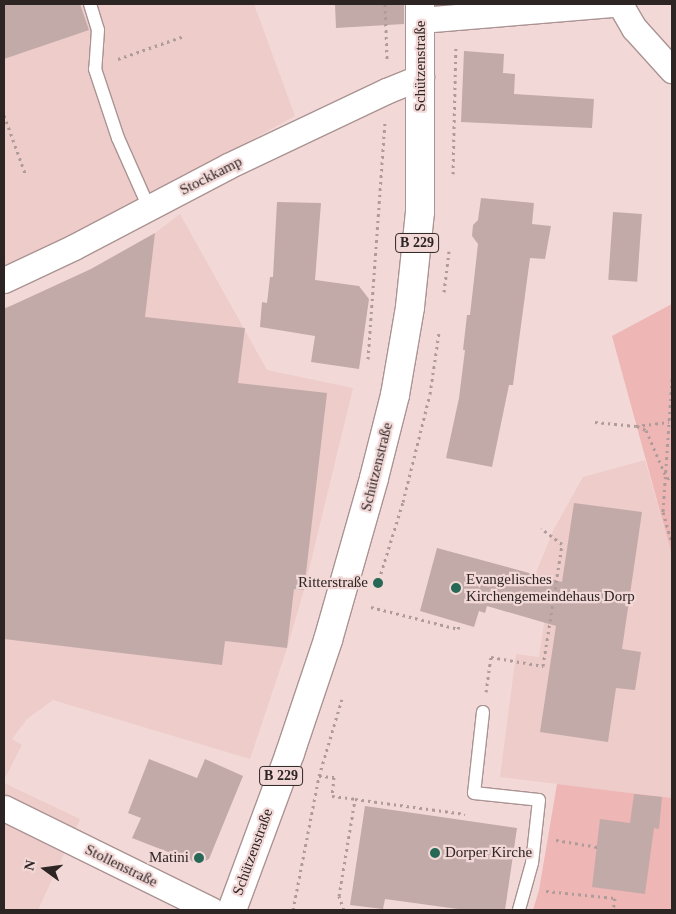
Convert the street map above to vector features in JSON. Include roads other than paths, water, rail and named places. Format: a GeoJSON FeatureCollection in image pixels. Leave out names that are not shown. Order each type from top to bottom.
{"type":"FeatureCollection","features":[{"type":"Feature","properties":{"kind":"main road","name":"Schützenstraße"},"geometry":{"type":"LineString","coordinates":[[232,910],[290,753],[328,640],[367,506],[395,395],[420,212],[421,12]]}},
{"type":"Feature","properties":{"kind":"street"},"geometry":{"type":"LineString","coordinates":[[421,12],[611,4]]}},
{"type":"Feature","properties":{"kind":"street"},"geometry":{"type":"LineString","coordinates":[[620,4],[634,28],[672,70]]}},
{"type":"Feature","properties":{"kind":"street","name":"Stockkamp"},"geometry":{"type":"LineString","coordinates":[[4,280],[74,247],[228,166],[386,91],[421,77]]}},
{"type":"Feature","properties":{"kind":"street","name":"Stollenstraße"},"geometry":{"type":"LineString","coordinates":[[4,808],[211,910]]}},
{"type":"Feature","properties":{"kind":"lane"},"geometry":{"type":"LineString","coordinates":[[90,4],[98,30],[95,69],[118,138],[149,208]]}},
{"type":"Feature","properties":{"kind":"lane"},"geometry":{"type":"LineString","coordinates":[[483,712],[474,793],[538,800],[535,837],[526,889],[520,910]]}},
{"type":"Feature","properties":{"kind":"place","name":"Ritterstraße"},"geometry":{"type":"Point","coordinates":[378,583]}},
{"type":"Feature","properties":{"kind":"place","name":"Evangelisches Kirchengemeindehaus Dorp"},"geometry":{"type":"Point","coordinates":[456,588]}},
{"type":"Feature","properties":{"kind":"place","name":"Dorper Kirche"},"geometry":{"type":"Point","coordinates":[435,853]}},
{"type":"Feature","properties":{"kind":"place","name":"Matini"},"geometry":{"type":"Point","coordinates":[199,858]}}]}
